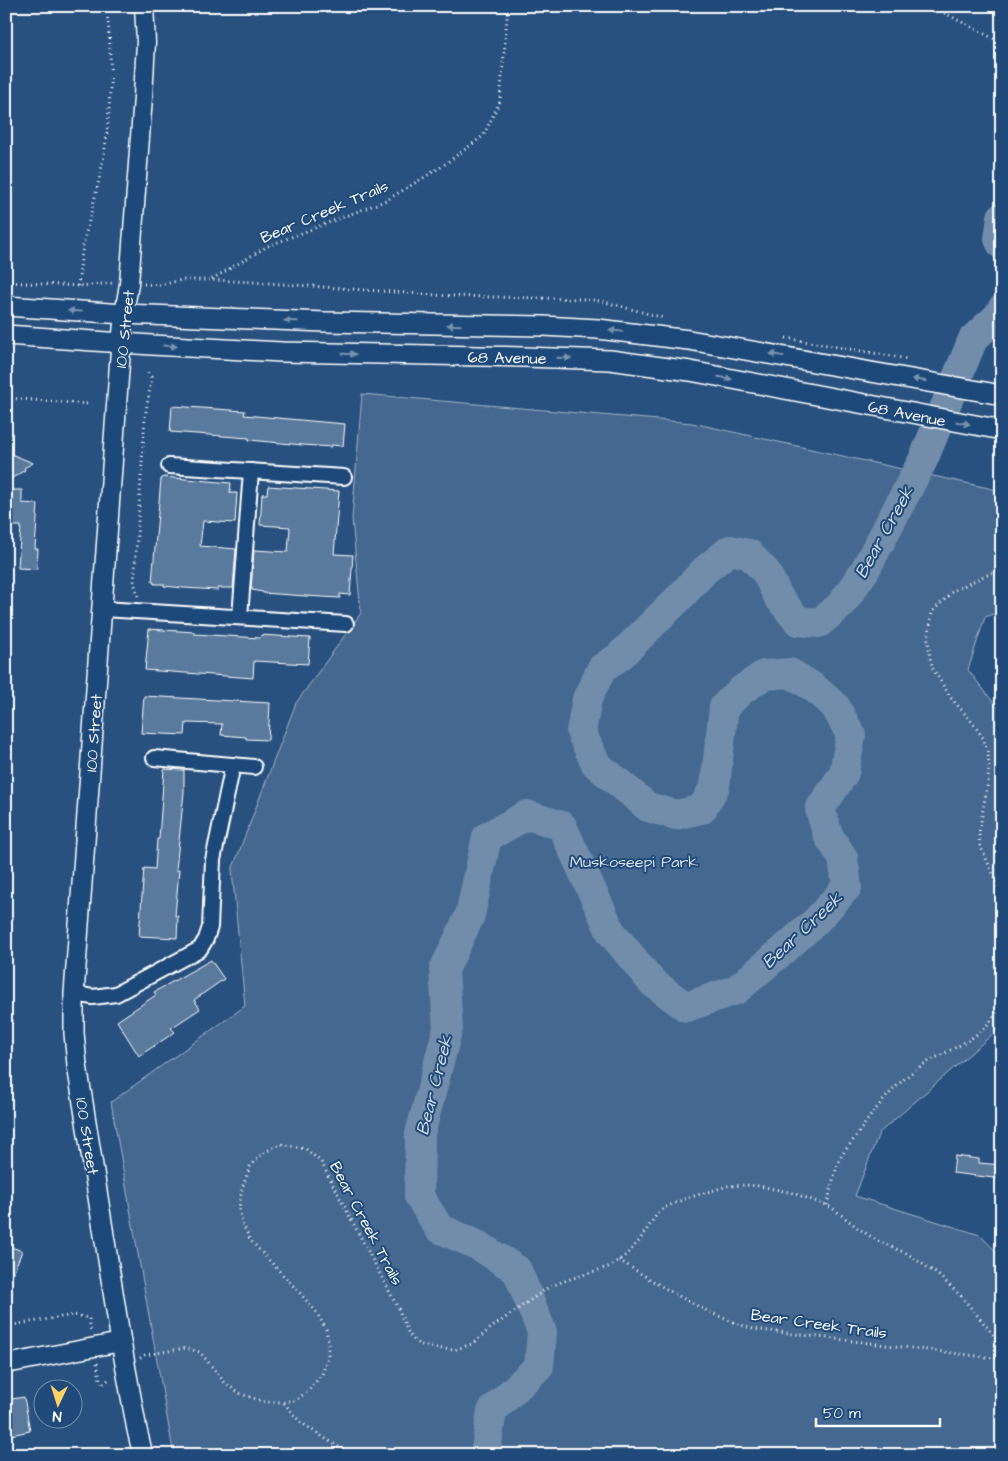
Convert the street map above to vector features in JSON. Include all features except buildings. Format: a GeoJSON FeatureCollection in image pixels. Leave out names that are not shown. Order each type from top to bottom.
{"type":"FeatureCollection","features":[{"type":"Feature","properties":{"kind":"main road","name":"68 Avenue"},"geometry":{"type":"LineString","coordinates":[[6,306],[124,314],[325,322],[598,329],[688,340],[1002,395]]}},
{"type":"Feature","properties":{"kind":"main road","name":"68 Avenue"},"geometry":{"type":"LineString","coordinates":[[6,335],[282,352],[610,360],[690,371],[1002,430]]}},
{"type":"Feature","properties":{"kind":"main road","name":"100 Street"},"geometry":{"type":"LineString","coordinates":[[121,343],[74,994],[74,1033],[77,1065],[121,1342],[143,1455]]}},
{"type":"Feature","properties":{"kind":"street","name":"100 Street"},"geometry":{"type":"LineString","coordinates":[[121,343],[129,284],[143,97],[146,42],[144,6]]}},
{"type":"Feature","properties":{"kind":"street"},"geometry":{"type":"LineString","coordinates":[[169,466],[344,477]]}},
{"type":"Feature","properties":{"kind":"street"},"geometry":{"type":"LineString","coordinates":[[240,617],[251,471]]}},
{"type":"Feature","properties":{"kind":"street"},"geometry":{"type":"LineString","coordinates":[[103,609],[346,624]]}},
{"type":"Feature","properties":{"kind":"street"},"geometry":{"type":"LineString","coordinates":[[154,758],[254,767]]}},
{"type":"Feature","properties":{"kind":"street"},"geometry":{"type":"LineString","coordinates":[[74,994],[92,997],[116,994],[200,949],[210,927],[213,860],[234,765]]}},
{"type":"Feature","properties":{"kind":"street"},"geometry":{"type":"LineString","coordinates":[[6,1364],[121,1342]]}},
{"type":"Feature","properties":{"kind":"path"},"geometry":{"type":"LineString","coordinates":[[78,286],[84,240],[96,194],[106,138],[110,62],[106,6]]}},
{"type":"Feature","properties":{"kind":"path","name":"Bear Creek Trails"},"geometry":{"type":"LineString","coordinates":[[210,280],[268,246],[387,200],[441,167],[483,136],[500,101],[508,6]]}},
{"type":"Feature","properties":{"kind":"path"},"geometry":{"type":"LineString","coordinates":[[931,6],[1002,43]]}},
{"type":"Feature","properties":{"kind":"path"},"geometry":{"type":"LineString","coordinates":[[160,285],[182,280],[210,280],[450,296],[558,297],[601,301],[669,319]]}},
{"type":"Feature","properties":{"kind":"path"},"geometry":{"type":"LineString","coordinates":[[6,282],[78,286],[110,283]]}},
{"type":"Feature","properties":{"kind":"path"},"geometry":{"type":"LineString","coordinates":[[86,285],[88,291]]}},
{"type":"Feature","properties":{"kind":"path"},"geometry":{"type":"LineString","coordinates":[[785,338],[837,346]]}},
{"type":"Feature","properties":{"kind":"path"},"geometry":{"type":"LineString","coordinates":[[147,372],[151,377],[151,382],[145,417],[134,582],[138,596],[151,612]]}},
{"type":"Feature","properties":{"kind":"path"},"geometry":{"type":"LineString","coordinates":[[6,398],[88,404]]}},
{"type":"Feature","properties":{"kind":"path"},"geometry":{"type":"LineString","coordinates":[[1002,570],[984,576],[953,591],[932,612],[928,639],[933,669],[951,698],[973,723],[983,738],[988,753],[988,781],[979,833],[980,845],[1002,899]]}},
{"type":"Feature","properties":{"kind":"path"},"geometry":{"type":"LineString","coordinates":[[827,1205],[842,1157],[873,1111],[915,1070],[936,1056],[977,1034],[997,1012],[1002,995]]}},
{"type":"Feature","properties":{"kind":"path","name":"Bear Creek Trails"},"geometry":{"type":"LineString","coordinates":[[101,1385],[145,1354],[186,1348],[200,1352],[226,1384],[241,1394],[265,1402],[296,1400],[309,1390],[322,1374],[328,1357],[326,1329],[317,1313],[300,1293],[251,1241],[242,1222],[239,1208],[242,1188],[250,1167],[263,1153],[281,1144],[306,1149],[321,1162],[390,1293],[409,1335],[418,1344],[454,1350],[472,1344],[491,1328],[550,1288],[564,1281],[611,1266],[619,1260],[710,1313],[753,1329],[1002,1359]]}},
{"type":"Feature","properties":{"kind":"path"},"geometry":{"type":"LineString","coordinates":[[619,1260],[639,1241],[657,1214],[666,1207],[687,1198],[728,1186],[746,1185],[793,1193],[827,1205],[876,1240],[908,1254],[937,1274],[961,1296],[1002,1345]]}},
{"type":"Feature","properties":{"kind":"path"},"geometry":{"type":"LineString","coordinates":[[284,1402],[300,1422],[351,1455]]}},
{"type":"Feature","properties":{"kind":"green space","name":"Muskoseepi Park"},"geometry":{"type":"Polygon","coordinates":[[[362,394],[692,423],[1002,491],[1002,611],[985,617],[968,670],[1002,713],[1002,1026],[879,1133],[855,1196],[980,1235],[1002,1258],[1002,1455],[177,1455],[172,1445],[111,1102],[245,1006],[232,870],[296,703],[361,613],[352,519],[362,394]]]}},
{"type":"Feature","properties":{"kind":"waterway","name":"Bear Creek"},"geometry":{"type":"LineString","coordinates":[[1002,217],[999,239],[1002,245]]}},
{"type":"Feature","properties":{"kind":"waterway","name":"Bear Creek"},"geometry":{"type":"LineString","coordinates":[[485,1455],[492,1411],[539,1366],[542,1332],[517,1270],[479,1246],[439,1228],[419,1196],[420,1134],[448,1028],[444,970],[470,915],[487,837],[527,815],[562,826],[611,932],[652,982],[686,1007],[736,990],[815,922],[847,887],[843,858],[828,835],[820,809],[844,773],[851,735],[835,706],[813,687],[790,673],[764,675],[742,690],[724,707],[715,786],[702,809],[676,815],[648,807],[596,764],[581,732],[587,699],[602,668],[619,657],[705,570],[730,550],[749,554],[766,572],[779,598],[798,621],[819,623],[841,605],[865,570],[923,460],[973,339],[998,316],[1002,309]]}}]}
